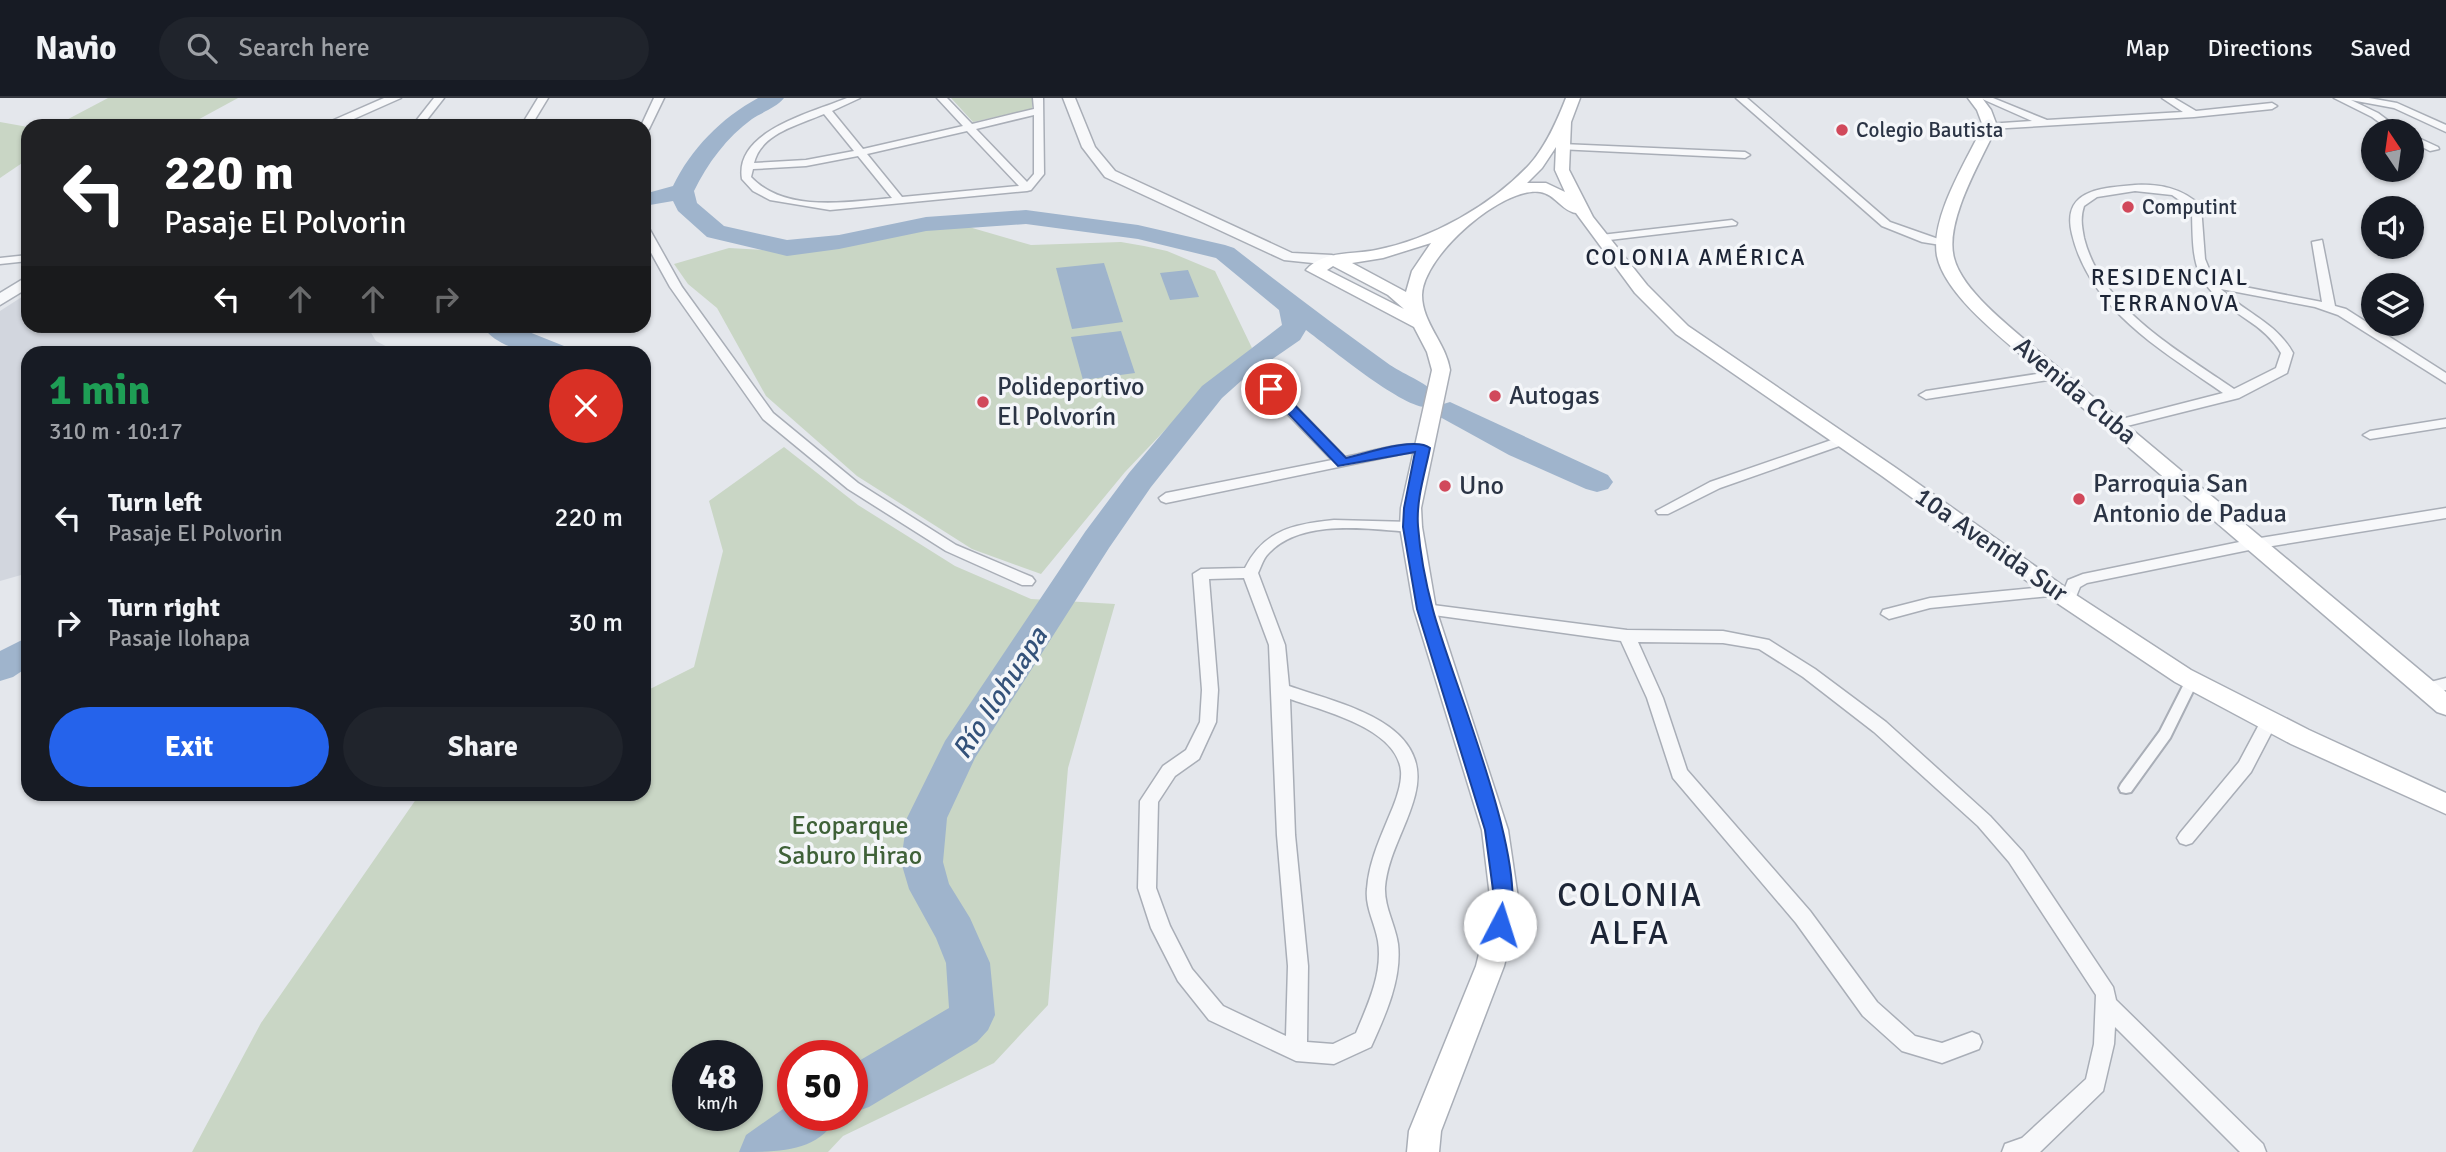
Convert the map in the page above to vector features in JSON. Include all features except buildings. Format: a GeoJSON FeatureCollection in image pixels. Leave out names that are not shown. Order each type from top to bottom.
{"type":"FeatureCollection","features":[{"type":"Feature","properties":{"kind":"main road","name":"10a Avenida Sur"},"geometry":{"type":"LineString","coordinates":[[1507,194],[1537,165],[1564,122],[1573,98]]}},
{"type":"Feature","properties":{"kind":"main road"},"geometry":{"type":"LineString","coordinates":[[1943,244],[1957,198],[1990,126],[1984,110],[1975,98]]}},
{"type":"Feature","properties":{"kind":"main road","name":"10a Avenida Sur"},"geometry":{"type":"LineString","coordinates":[[1564,122],[1564,177],[1586,218],[1641,289],[1682,330],[1843,440],[2062,596],[2192,681],[2269,722],[2446,804]]}},
{"type":"Feature","properties":{"kind":"main road","name":"10a Avenida Sur"},"geometry":{"type":"LineString","coordinates":[[1507,194],[1529,186],[1549,188],[1560,193],[1586,218]]}},
{"type":"Feature","properties":{"kind":"main road"},"geometry":{"type":"LineString","coordinates":[[1314,270],[1332,260],[1396,250],[1456,226],[1507,194]]}},
{"type":"Feature","properties":{"kind":"main road"},"geometry":{"type":"LineString","coordinates":[[1418,316],[1416,276],[1420,265],[1456,226]]}},
{"type":"Feature","properties":{"kind":"main road","name":"Avenida Cuba"},"geometry":{"type":"LineString","coordinates":[[1943,244],[1947,263],[1966,294],[2056,375],[2446,706]]}},
{"type":"Feature","properties":{"kind":"main road"},"geometry":{"type":"LineString","coordinates":[[1332,260],[1394,291],[1418,316],[1439,355],[1441,370],[1411,508],[1411,527],[1424,609],[1495,830],[1504,905],[1490,966],[1424,1131],[1423,1152]]}},
{"type":"Feature","properties":{"kind":"main road"},"geometry":{"type":"LineString","coordinates":[[1314,270],[1418,316]]}},
{"type":"Feature","properties":{"kind":"street"},"geometry":{"type":"LineString","coordinates":[[344,119],[396,98]]}},
{"type":"Feature","properties":{"kind":"street"},"geometry":{"type":"LineString","coordinates":[[422,119],[439,98]]}},
{"type":"Feature","properties":{"kind":"street"},"geometry":{"type":"LineString","coordinates":[[530,119],[543,98]]}},
{"type":"Feature","properties":{"kind":"street"},"geometry":{"type":"LineString","coordinates":[[649,119],[659,98]]}},
{"type":"Feature","properties":{"kind":"street"},"geometry":{"type":"LineString","coordinates":[[855,98],[771,133],[752,150],[746,177],[757,189],[774,198],[797,204],[830,207],[1027,188],[1039,174],[1038,98]]}},
{"type":"Feature","properties":{"kind":"street"},"geometry":{"type":"LineString","coordinates":[[942,98],[1027,188]]}},
{"type":"Feature","properties":{"kind":"street"},"geometry":{"type":"LineString","coordinates":[[1069,98],[1094,159],[1110,174],[1314,270]]}},
{"type":"Feature","properties":{"kind":"street"},"geometry":{"type":"LineString","coordinates":[[1741,98],[1886,224],[1943,244]]}},
{"type":"Feature","properties":{"kind":"street"},"geometry":{"type":"LineString","coordinates":[[1985,98],[2050,124]]}},
{"type":"Feature","properties":{"kind":"street"},"geometry":{"type":"LineString","coordinates":[[2167,98],[2194,114]]}},
{"type":"Feature","properties":{"kind":"street"},"geometry":{"type":"LineString","coordinates":[[2339,98],[2381,119]]}},
{"type":"Feature","properties":{"kind":"street"},"geometry":{"type":"LineString","coordinates":[[2354,98],[2397,106],[2446,129]]}},
{"type":"Feature","properties":{"kind":"street"},"geometry":{"type":"LineString","coordinates":[[1990,126],[2194,114],[2272,106]]}},
{"type":"Feature","properties":{"kind":"street"},"geometry":{"type":"LineString","coordinates":[[826,110],[899,201]]}},
{"type":"Feature","properties":{"kind":"street"},"geometry":{"type":"LineString","coordinates":[[747,166],[806,163],[1039,111]]}},
{"type":"Feature","properties":{"kind":"street"},"geometry":{"type":"LineString","coordinates":[[2424,144],[2434,149]]}},
{"type":"Feature","properties":{"kind":"street"},"geometry":{"type":"LineString","coordinates":[[1562,147],[1745,155]]}},
{"type":"Feature","properties":{"kind":"street"},"geometry":{"type":"LineString","coordinates":[[2115,425],[2234,394],[2264,382],[2282,370],[2287,353],[2276,336],[2209,284],[2199,260],[2197,208],[2188,199],[2167,190],[2141,188],[2094,194],[2078,204],[2074,214],[2077,239],[2088,268],[2109,298],[2141,328],[2234,394]]}},
{"type":"Feature","properties":{"kind":"street"},"geometry":{"type":"LineString","coordinates":[[1601,238],[1732,223]]}},
{"type":"Feature","properties":{"kind":"street"},"geometry":{"type":"LineString","coordinates":[[651,242],[676,287],[768,416],[853,486],[951,548],[1027,581]]}},
{"type":"Feature","properties":{"kind":"street"},"geometry":{"type":"LineString","coordinates":[[2318,242],[2329,307]]}},
{"type":"Feature","properties":{"kind":"street"},"geometry":{"type":"LineString","coordinates":[[1289,257],[1332,260]]}},
{"type":"Feature","properties":{"kind":"street"},"geometry":{"type":"LineString","coordinates":[[0,261],[21,259]]}},
{"type":"Feature","properties":{"kind":"street"},"geometry":{"type":"LineString","coordinates":[[2209,284],[2329,307],[2355,319],[2446,379]]}},
{"type":"Feature","properties":{"kind":"street"},"geometry":{"type":"LineString","coordinates":[[4,295],[21,285]]}},
{"type":"Feature","properties":{"kind":"street"},"geometry":{"type":"LineString","coordinates":[[1926,395],[2056,375]]}},
{"type":"Feature","properties":{"kind":"street"},"geometry":{"type":"LineString","coordinates":[[1274,383],[1271,389],[1343,463]]}},
{"type":"Feature","properties":{"kind":"street"},"geometry":{"type":"LineString","coordinates":[[2370,435],[2446,423]]}},
{"type":"Feature","properties":{"kind":"street"},"geometry":{"type":"LineString","coordinates":[[1664,511],[1715,485],[1843,440]]}},
{"type":"Feature","properties":{"kind":"street"},"geometry":{"type":"LineString","coordinates":[[1166,498],[1406,449],[1423,448]]}},
{"type":"Feature","properties":{"kind":"street"},"geometry":{"type":"LineString","coordinates":[[1889,614],[1930,603],[2062,596],[2073,584],[2083,579],[2254,544],[2446,513]]}},
{"type":"Feature","properties":{"kind":"street"},"geometry":{"type":"LineString","coordinates":[[1250,573],[1264,549],[1297,529],[1341,524],[1411,527]]}},
{"type":"Feature","properties":{"kind":"street"},"geometry":{"type":"LineString","coordinates":[[1250,573],[1277,645],[1286,835],[1298,966],[1296,1051]]}},
{"type":"Feature","properties":{"kind":"street"},"geometry":{"type":"LineString","coordinates":[[1250,573],[1201,574],[1210,691],[1208,722],[1193,754],[1169,771],[1149,801],[1147,888],[1161,928],[1185,975],[1216,1013],[1296,1051],[1334,1054],[1364,1040],[1390,970],[1387,941],[1378,914],[1376,887],[1394,823],[1408,793],[1410,768],[1399,743],[1383,729],[1281,690]]}},
{"type":"Feature","properties":{"kind":"street"},"geometry":{"type":"LineString","coordinates":[[1424,609],[1627,636],[1723,637],[1763,643],[1880,727],[1984,821],[2016,857],[2106,993],[2104,1044],[2096,1084],[2029,1147],[2013,1152]]}},
{"type":"Feature","properties":{"kind":"street"},"geometry":{"type":"LineString","coordinates":[[1627,636],[1655,698],[1679,773],[1803,917],[1870,1009],[1909,1044],[1942,1053],[1972,1042]]}},
{"type":"Feature","properties":{"kind":"street"},"geometry":{"type":"LineString","coordinates":[[2126,788],[2165,734],[2192,681]]}},
{"type":"Feature","properties":{"kind":"street"},"geometry":{"type":"LineString","coordinates":[[2425,689],[2446,684]]}},
{"type":"Feature","properties":{"kind":"street"},"geometry":{"type":"LineString","coordinates":[[2186,838],[2245,767],[2269,722]]}},
{"type":"Feature","properties":{"kind":"street"},"geometry":{"type":"LineString","coordinates":[[2106,1004],[2255,1152]]}},
{"type":"Feature","properties":{"kind":"shaded area"},"geometry":{"type":"Polygon","coordinates":[[[21,298],[21,333],[371,333],[376,341],[386,346],[21,346],[21,575],[0,581],[0,311],[21,298]]]}},
{"type":"Feature","properties":{"kind":"green space"},"geometry":{"type":"Polygon","coordinates":[[[108,98],[238,98],[199,119],[68,119],[108,98]]]}},
{"type":"Feature","properties":{"kind":"green space"},"geometry":{"type":"Polygon","coordinates":[[[951,98],[1032,98],[1032,109],[973,122],[951,98]]]}},
{"type":"Feature","properties":{"kind":"green space"},"geometry":{"type":"Polygon","coordinates":[[[0,122],[21,126],[21,164],[0,178],[0,122]]]}},
{"type":"Feature","properties":{"kind":"green space","name":"Polideportivo El Polvorín"},"geometry":{"type":"Polygon","coordinates":[[[962,225],[1031,245],[1121,242],[1144,246],[1167,251],[1215,271],[1252,348],[1187,407],[1125,472],[1041,574],[972,549],[857,476],[766,396],[717,308],[688,284],[674,264],[729,248],[780,251],[856,242],[925,228],[962,225]]]}},
{"type":"Feature","properties":{"kind":"green space","name":"Ecoparque Saburo Hirao"},"geometry":{"type":"Polygon","coordinates":[[[784,447],[858,505],[955,566],[1031,599],[1115,604],[1068,768],[1048,1005],[994,1063],[868,1124],[868,1040],[777,1040],[777,1131],[853,1131],[843,1136],[828,1152],[192,1152],[261,1023],[415,801],[651,801],[651,688],[694,667],[723,551],[709,501],[784,447]]]}},
{"type":"Feature","properties":{"kind":"water"},"geometry":{"type":"Polygon","coordinates":[[[1104,263],[1123,322],[1072,329],[1056,268],[1104,263]]]}},
{"type":"Feature","properties":{"kind":"water"},"geometry":{"type":"Polygon","coordinates":[[[1188,270],[1199,297],[1170,300],[1160,273],[1188,270]]]}},
{"type":"Feature","properties":{"kind":"water"},"geometry":{"type":"Polygon","coordinates":[[[1121,331],[1135,373],[1083,380],[1071,337],[1121,331]]]}},
{"type":"Feature","properties":{"kind":"waterway"},"geometry":{"type":"LineString","coordinates":[[682,191],[694,166],[710,147],[743,115],[773,98]]}},
{"type":"Feature","properties":{"kind":"waterway"},"geometry":{"type":"LineString","coordinates":[[651,199],[682,191]]}},
{"type":"Feature","properties":{"kind":"waterway"},"geometry":{"type":"LineString","coordinates":[[682,191],[686,206],[716,232],[787,248],[839,242],[926,224],[1026,217],[1138,232],[1225,253],[1292,307]]}},
{"type":"Feature","properties":{"kind":"waterway","name":"Río Ilohuapa"},"geometry":{"type":"LineString","coordinates":[[868,1082],[961,1027],[972,1015],[968,963],[955,931],[930,889],[922,862],[927,818],[959,752],[1097,540],[1140,480],[1212,392],[1231,375],[1290,334],[1296,325],[1292,307]]}},
{"type":"Feature","properties":{"kind":"waterway"},"geometry":{"type":"LineString","coordinates":[[1292,307],[1397,383],[1425,398]]}},
{"type":"Feature","properties":{"kind":"waterway"},"geometry":{"type":"LineString","coordinates":[[508,333],[538,346]]}},
{"type":"Feature","properties":{"kind":"waterway"},"geometry":{"type":"LineString","coordinates":[[1450,411],[1520,448],[1597,482]]}},
{"type":"Feature","properties":{"kind":"waterway"},"geometry":{"type":"LineString","coordinates":[[0,668],[21,654]]}},
{"type":"Feature","properties":{"kind":"waterway","name":"Río Ilohuapa"},"geometry":{"type":"LineString","coordinates":[[763,1152],[792,1131]]}},
{"type":"Feature","properties":{"kind":"place","name":"Colegio Bautista"},"geometry":{"type":"Point","coordinates":[1842,130]}},
{"type":"Feature","properties":{"kind":"place","name":"Computint"},"geometry":{"type":"Point","coordinates":[2128,207]}},
{"type":"Feature","properties":{"kind":"place","name":"Autogas"},"geometry":{"type":"Point","coordinates":[1495,396]}},
{"type":"Feature","properties":{"kind":"place","name":"Polideportivo El Polvorín"},"geometry":{"type":"Point","coordinates":[983,402]}},
{"type":"Feature","properties":{"kind":"place","name":"Uno"},"geometry":{"type":"Point","coordinates":[1445,486]}},
{"type":"Feature","properties":{"kind":"place","name":"Parroquia San Antonio de Padua"},"geometry":{"type":"Point","coordinates":[2079,499]}},
{"type":"Feature","properties":{"kind":"district","name":"COLONIA AMÉRICA"},"geometry":{"type":"Point","coordinates":[1696,257]}},
{"type":"Feature","properties":{"kind":"district","name":"RESIDENCIAL TERRANOVA"},"geometry":{"type":"Point","coordinates":[2170,290]}},
{"type":"Feature","properties":{"kind":"district","name":"COLONIA ALFA"},"geometry":{"type":"Point","coordinates":[1630,914]}},
{"type":"Feature","properties":{"kind":"route"},"geometry":{"type":"LineString","coordinates":[[1271,389],[1343,463],[1406,449],[1423,448],[1411,508],[1411,527],[1424,609],[1495,830],[1504,905],[1500,925]]}}]}
